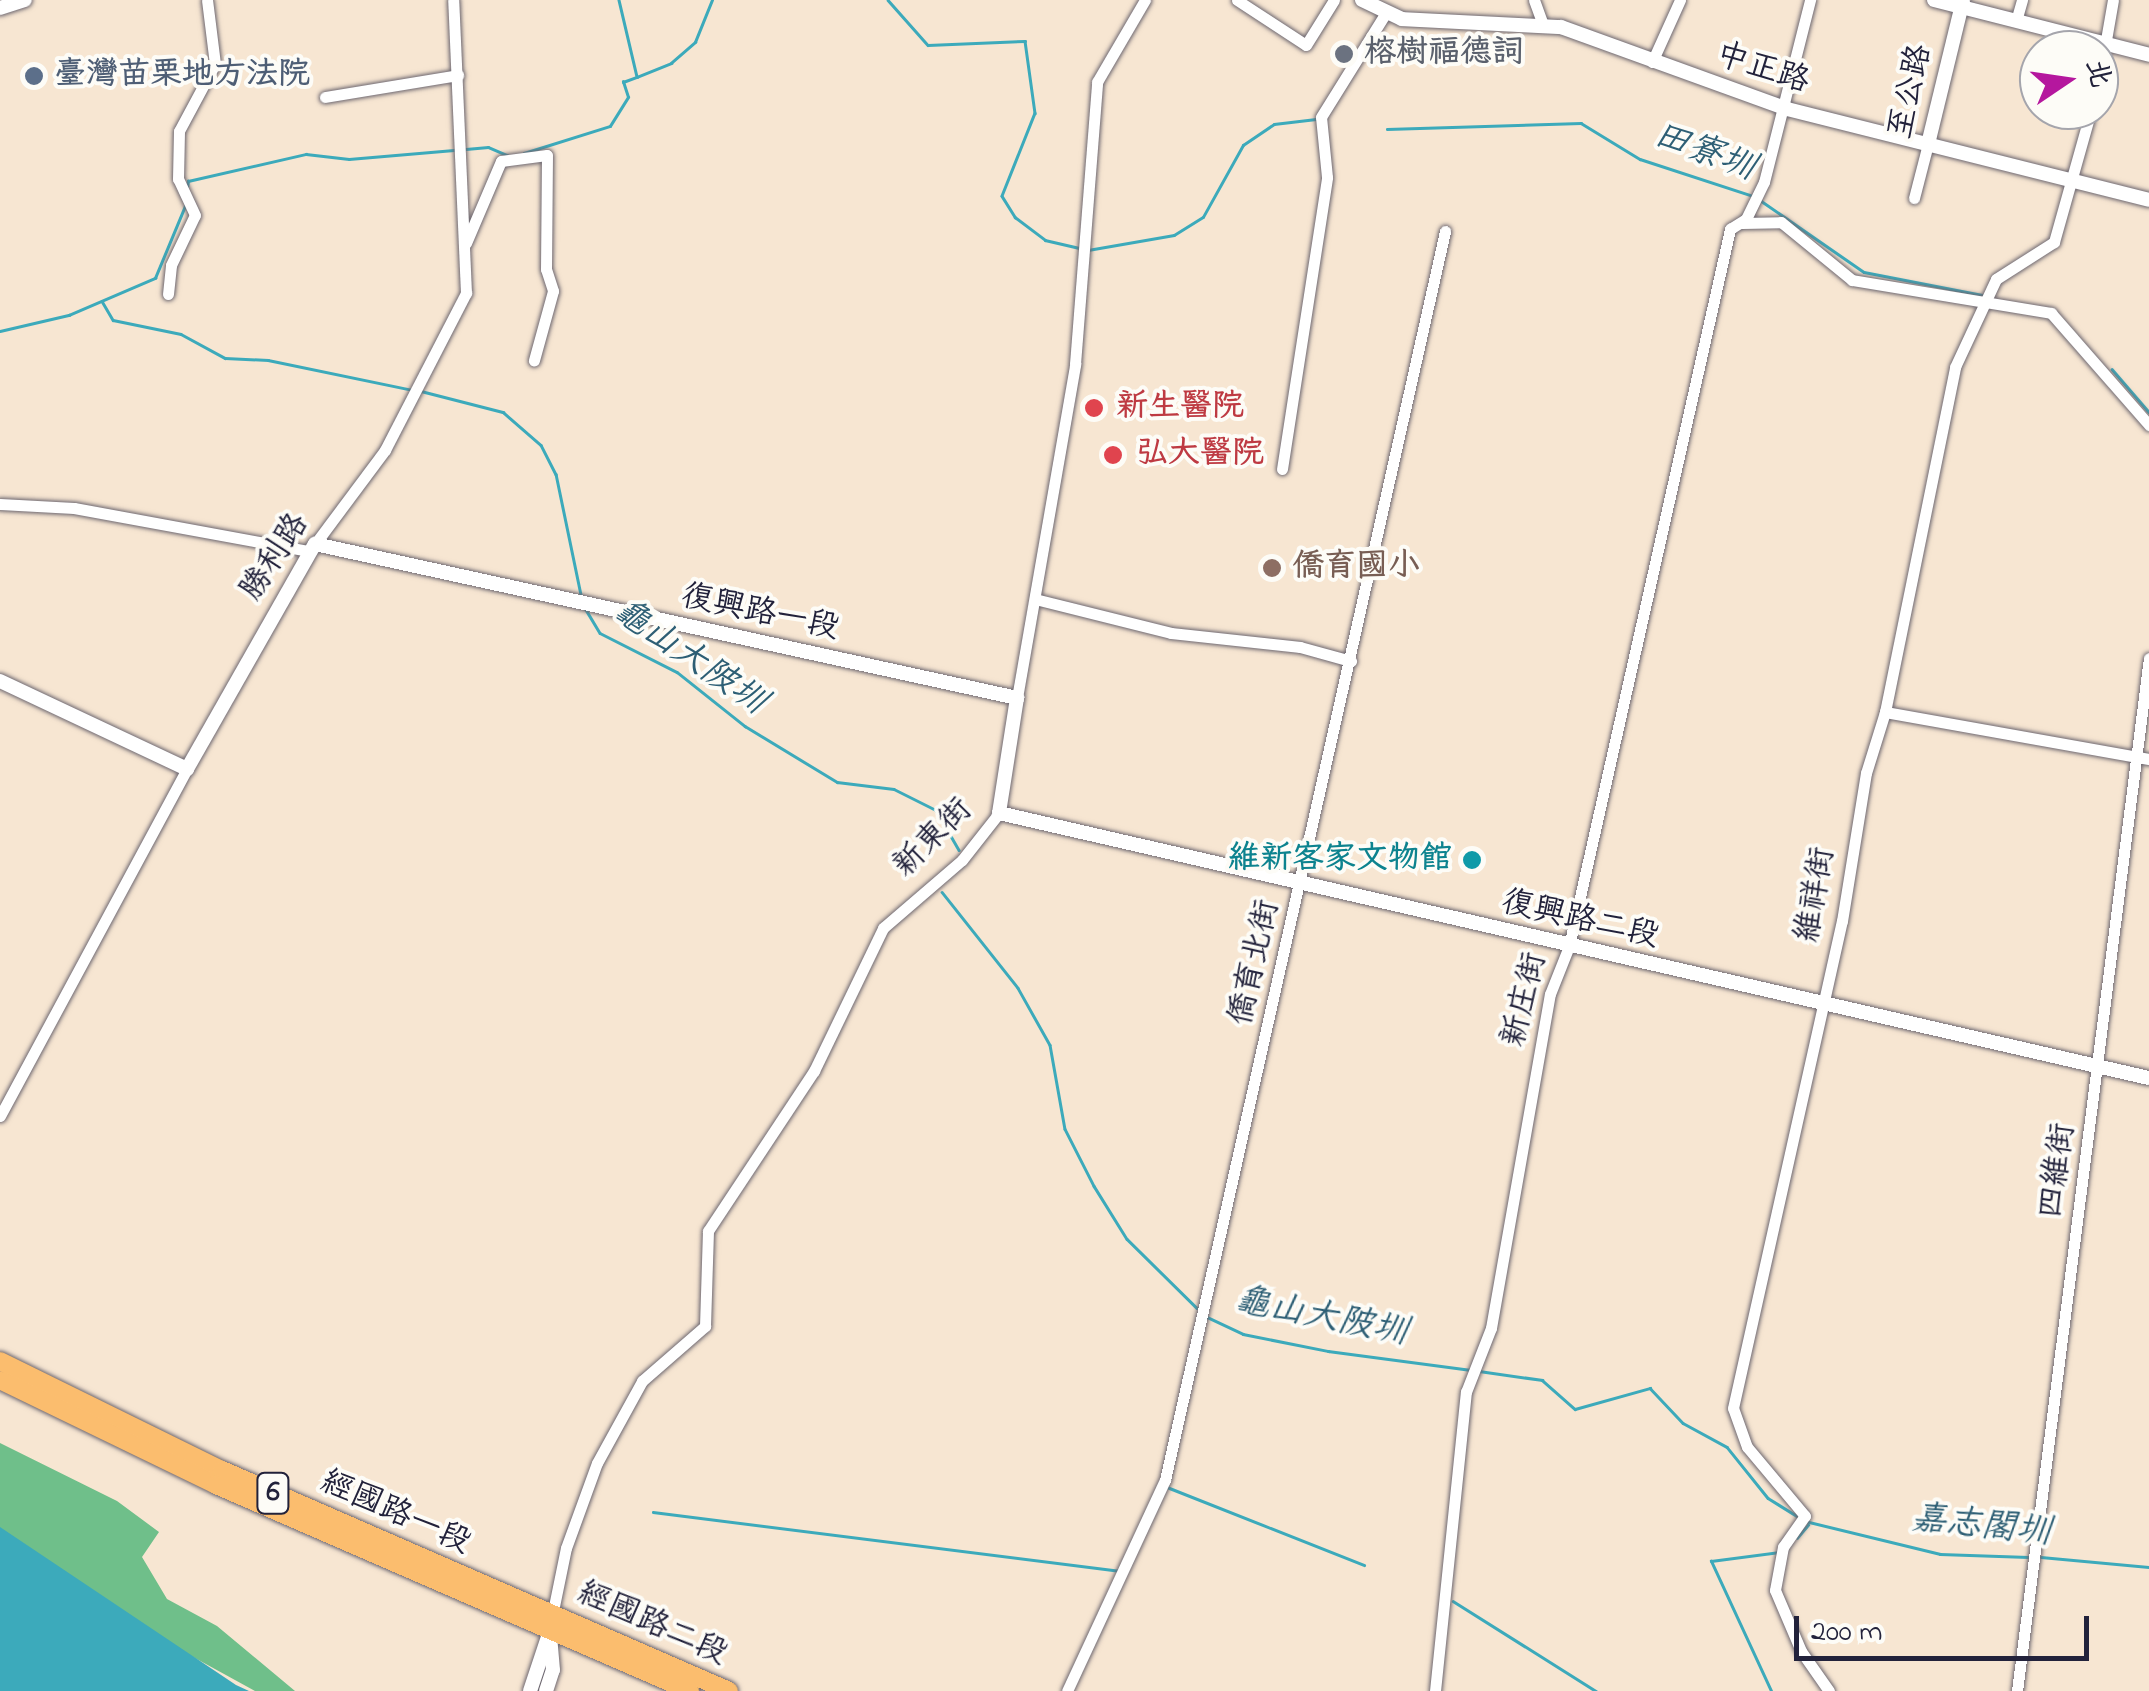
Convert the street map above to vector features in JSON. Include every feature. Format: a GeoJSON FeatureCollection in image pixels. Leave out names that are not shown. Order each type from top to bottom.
{"type":"FeatureCollection","features":[{"type":"Feature","properties":{"kind":"main road","name":"經國路一段"},"geometry":{"type":"LineString","coordinates":[[0,1361],[222,1470],[551,1622]]}},
{"type":"Feature","properties":{"kind":"main road","name":"經國路一段"},"geometry":{"type":"LineString","coordinates":[[0,1380],[216,1486],[551,1622]]}},
{"type":"Feature","properties":{"kind":"main road","name":"經國路二段"},"geometry":{"type":"LineString","coordinates":[[551,1622],[690,1691]]}},
{"type":"Feature","properties":{"kind":"main road","name":"經國路二段"},"geometry":{"type":"LineString","coordinates":[[551,1622],[729,1691]]}},
{"type":"Feature","properties":{"kind":"street"},"geometry":{"type":"LineString","coordinates":[[168,294],[171,265],[195,215],[186,196],[180,131],[214,64],[207,0]]}},
{"type":"Feature","properties":{"kind":"street","name":"勝利路"},"geometry":{"type":"LineString","coordinates":[[0,1116],[186,769],[312,548],[385,450],[450,334],[466,293],[453,0]]}},
{"type":"Feature","properties":{"kind":"street","name":"新東街"},"geometry":{"type":"LineString","coordinates":[[551,1622],[597,1463],[642,1381],[705,1326],[708,1230],[814,1071],[884,928],[962,860],[999,814],[1075,364],[1097,82],[1145,0]]}},
{"type":"Feature","properties":{"kind":"street"},"geometry":{"type":"LineString","coordinates":[[1237,0],[1306,45],[1334,0]]}},
{"type":"Feature","properties":{"kind":"street","name":"中正路"},"geometry":{"type":"LineString","coordinates":[[1362,0],[1384,14],[1542,22],[1778,106],[2149,200]]}},
{"type":"Feature","properties":{"kind":"street"},"geometry":{"type":"LineString","coordinates":[[1534,0],[1542,22]]}},
{"type":"Feature","properties":{"kind":"street"},"geometry":{"type":"LineString","coordinates":[[1652,62],[1680,0]]}},
{"type":"Feature","properties":{"kind":"street"},"geometry":{"type":"LineString","coordinates":[[1810,0],[1778,106],[1764,182],[1744,221],[1782,222],[1852,280],[2051,312],[2149,425]]}},
{"type":"Feature","properties":{"kind":"street"},"geometry":{"type":"LineString","coordinates":[[1934,0],[1962,4],[2050,30]]}},
{"type":"Feature","properties":{"kind":"street"},"geometry":{"type":"LineString","coordinates":[[2016,21],[2022,0]]}},
{"type":"Feature","properties":{"kind":"street"},"geometry":{"type":"LineString","coordinates":[[2109,30],[2112,0]]}},
{"type":"Feature","properties":{"kind":"street","name":"至公路"},"geometry":{"type":"LineString","coordinates":[[1914,198],[1962,4]]}},
{"type":"Feature","properties":{"kind":"street"},"geometry":{"type":"LineString","coordinates":[[1282,469],[1326,177],[1321,117],[1384,14]]}},
{"type":"Feature","properties":{"kind":"street"},"geometry":{"type":"LineString","coordinates":[[2119,48],[2149,55]]}},
{"type":"Feature","properties":{"kind":"street"},"geometry":{"type":"LineString","coordinates":[[325,97],[458,75]]}},
{"type":"Feature","properties":{"kind":"street","name":"維祥街"},"geometry":{"type":"LineString","coordinates":[[1829,1691],[1801,1650],[1775,1590],[1783,1547],[1805,1516],[1747,1448],[1733,1408],[1824,1005],[1866,774],[1885,712],[1955,367],[2006,268],[2054,242],[2086,130]]}},
{"type":"Feature","properties":{"kind":"street"},"geometry":{"type":"LineString","coordinates":[[465,246],[502,162],[547,154],[546,269],[554,291],[544,308],[544,332],[535,338],[534,360]]}},
{"type":"Feature","properties":{"kind":"street","name":"新庄街"},"geometry":{"type":"LineString","coordinates":[[1435,1691],[1466,1392],[1490,1328],[1550,994],[1568,946],[1730,229],[1744,221]]}},
{"type":"Feature","properties":{"kind":"street","name":"僑育北街"},"geometry":{"type":"LineString","coordinates":[[1067,1691],[1165,1480],[1302,886],[1445,231]]}},
{"type":"Feature","properties":{"kind":"street"},"geometry":{"type":"LineString","coordinates":[[0,504],[74,508],[312,548]]}},
{"type":"Feature","properties":{"kind":"street","name":"復興路一段"},"geometry":{"type":"LineString","coordinates":[[312,548],[1017,698]]}},
{"type":"Feature","properties":{"kind":"street"},"geometry":{"type":"LineString","coordinates":[[1036,600],[1171,633],[1300,647],[1351,661]]}},
{"type":"Feature","properties":{"kind":"street","name":"四維街"},"geometry":{"type":"LineString","coordinates":[[2017,1691],[2031,1551],[2143,759],[2149,658]]}},
{"type":"Feature","properties":{"kind":"street"},"geometry":{"type":"LineString","coordinates":[[0,681],[186,769]]}},
{"type":"Feature","properties":{"kind":"street"},"geometry":{"type":"LineString","coordinates":[[1885,712],[2143,759]]}},
{"type":"Feature","properties":{"kind":"street","name":"復興路二段"},"geometry":{"type":"LineString","coordinates":[[999,814],[2149,1078]]}},
{"type":"Feature","properties":{"kind":"street"},"geometry":{"type":"LineString","coordinates":[[530,1686],[551,1622]]}},
{"type":"Feature","properties":{"kind":"street"},"geometry":{"type":"LineString","coordinates":[[546,1689],[553,1670],[551,1622]]}},
{"type":"Feature","properties":{"kind":"green space"},"geometry":{"type":"Polygon","coordinates":[[[0,1443],[117,1501],[159,1532],[142,1557],[167,1599],[217,1626],[295,1691],[255,1691],[0,1551],[0,1443]]]}},
{"type":"Feature","properties":{"kind":"water"},"geometry":{"type":"Polygon","coordinates":[[[0,1527],[236,1685],[249,1691],[0,1691],[0,1527]]]}},
{"type":"Feature","properties":{"kind":"waterway","name":"田寮圳"},"geometry":{"type":"LineString","coordinates":[[619,0],[637,77],[671,63],[695,42],[712,0]]}},
{"type":"Feature","properties":{"kind":"waterway","name":"田寮圳"},"geometry":{"type":"LineString","coordinates":[[888,0],[928,45],[1025,41],[1035,113],[1002,196],[1015,217],[1045,240],[1080,248]]}},
{"type":"Feature","properties":{"kind":"waterway","name":"龜山大陂圳"},"geometry":{"type":"LineString","coordinates":[[524,153],[610,126],[628,97],[623,82],[637,77]]}},
{"type":"Feature","properties":{"kind":"waterway","name":"田寮圳"},"geometry":{"type":"LineString","coordinates":[[1088,250],[1174,235],[1203,217],[1243,145],[1274,124],[1316,119]]}},
{"type":"Feature","properties":{"kind":"waterway","name":"田寮圳"},"geometry":{"type":"LineString","coordinates":[[1387,129],[1581,123],[1640,159],[1753,196]]}},
{"type":"Feature","properties":{"kind":"waterway","name":"龜山大陂圳"},"geometry":{"type":"LineString","coordinates":[[466,149],[488,147],[507,155]]}},
{"type":"Feature","properties":{"kind":"waterway","name":"龜山大陂圳"},"geometry":{"type":"LineString","coordinates":[[187,188],[188,181],[306,154],[349,159],[454,150]]}},
{"type":"Feature","properties":{"kind":"waterway","name":"田寮圳"},"geometry":{"type":"LineString","coordinates":[[1760,200],[1864,272],[1982,295]]}},
{"type":"Feature","properties":{"kind":"waterway","name":"龜山大陂圳"},"geometry":{"type":"LineString","coordinates":[[0,331],[69,315],[155,278],[185,206]]}},
{"type":"Feature","properties":{"kind":"waterway","name":"龜山大陂圳"},"geometry":{"type":"LineString","coordinates":[[102,301],[113,320],[181,334],[225,358],[268,360],[413,390]]}},
{"type":"Feature","properties":{"kind":"waterway","name":"田寮圳"},"geometry":{"type":"LineString","coordinates":[[2112,369],[2149,412]]}},
{"type":"Feature","properties":{"kind":"waterway","name":"龜山大陂圳"},"geometry":{"type":"LineString","coordinates":[[421,391],[503,412],[541,445],[556,474],[581,595]]}},
{"type":"Feature","properties":{"kind":"waterway","name":"龜山大陂圳"},"geometry":{"type":"LineString","coordinates":[[585,608],[600,633],[677,672],[745,726],[837,782],[894,789],[936,810],[959,850]]}},
{"type":"Feature","properties":{"kind":"waterway","name":"龜山大陂圳"},"geometry":{"type":"LineString","coordinates":[[942,892],[1018,988],[1050,1045],[1065,1129],[1094,1186],[1127,1239],[1197,1308]]}},
{"type":"Feature","properties":{"kind":"waterway","name":"龜山大陂圳"},"geometry":{"type":"LineString","coordinates":[[1207,1317],[1243,1334],[1328,1351],[1471,1370]]}},
{"type":"Feature","properties":{"kind":"waterway","name":"龜山大陂圳"},"geometry":{"type":"LineString","coordinates":[[1479,1371],[1542,1380],[1575,1409],[1650,1388],[1683,1423],[1727,1447],[1768,1498],[1798,1517]]}},
{"type":"Feature","properties":{"kind":"waterway"},"geometry":{"type":"LineString","coordinates":[[1167,1487],[1364,1565]]}},
{"type":"Feature","properties":{"kind":"waterway"},"geometry":{"type":"LineString","coordinates":[[653,1512],[1118,1571]]}},
{"type":"Feature","properties":{"kind":"waterway","name":"嘉志閣圳"},"geometry":{"type":"LineString","coordinates":[[1805,1521],[1940,1554],[2028,1557]]}},
{"type":"Feature","properties":{"kind":"waterway"},"geometry":{"type":"LineString","coordinates":[[1797,1538],[1808,1525]]}},
{"type":"Feature","properties":{"kind":"waterway"},"geometry":{"type":"LineString","coordinates":[[1771,1691],[1711,1561],[1779,1552]]}},
{"type":"Feature","properties":{"kind":"waterway","name":"嘉志閣圳"},"geometry":{"type":"LineString","coordinates":[[2041,1557],[2149,1567]]}},
{"type":"Feature","properties":{"kind":"waterway"},"geometry":{"type":"LineString","coordinates":[[1453,1601],[1596,1691]]}},
{"type":"Feature","properties":{"kind":"place","name":"榕樹福德詞"},"geometry":{"type":"Point","coordinates":[1344,54]}},
{"type":"Feature","properties":{"kind":"place","name":"臺灣苗栗地方法院"},"geometry":{"type":"Point","coordinates":[34,76]}},
{"type":"Feature","properties":{"kind":"place","name":"新生醫院"},"geometry":{"type":"Point","coordinates":[1094,408]}},
{"type":"Feature","properties":{"kind":"place","name":"弘大醫院"},"geometry":{"type":"Point","coordinates":[1113,455]}},
{"type":"Feature","properties":{"kind":"place","name":"僑育國小"},"geometry":{"type":"Point","coordinates":[1272,568]}},
{"type":"Feature","properties":{"kind":"place","name":"維新客家文物館"},"geometry":{"type":"Point","coordinates":[1472,860]}}]}
